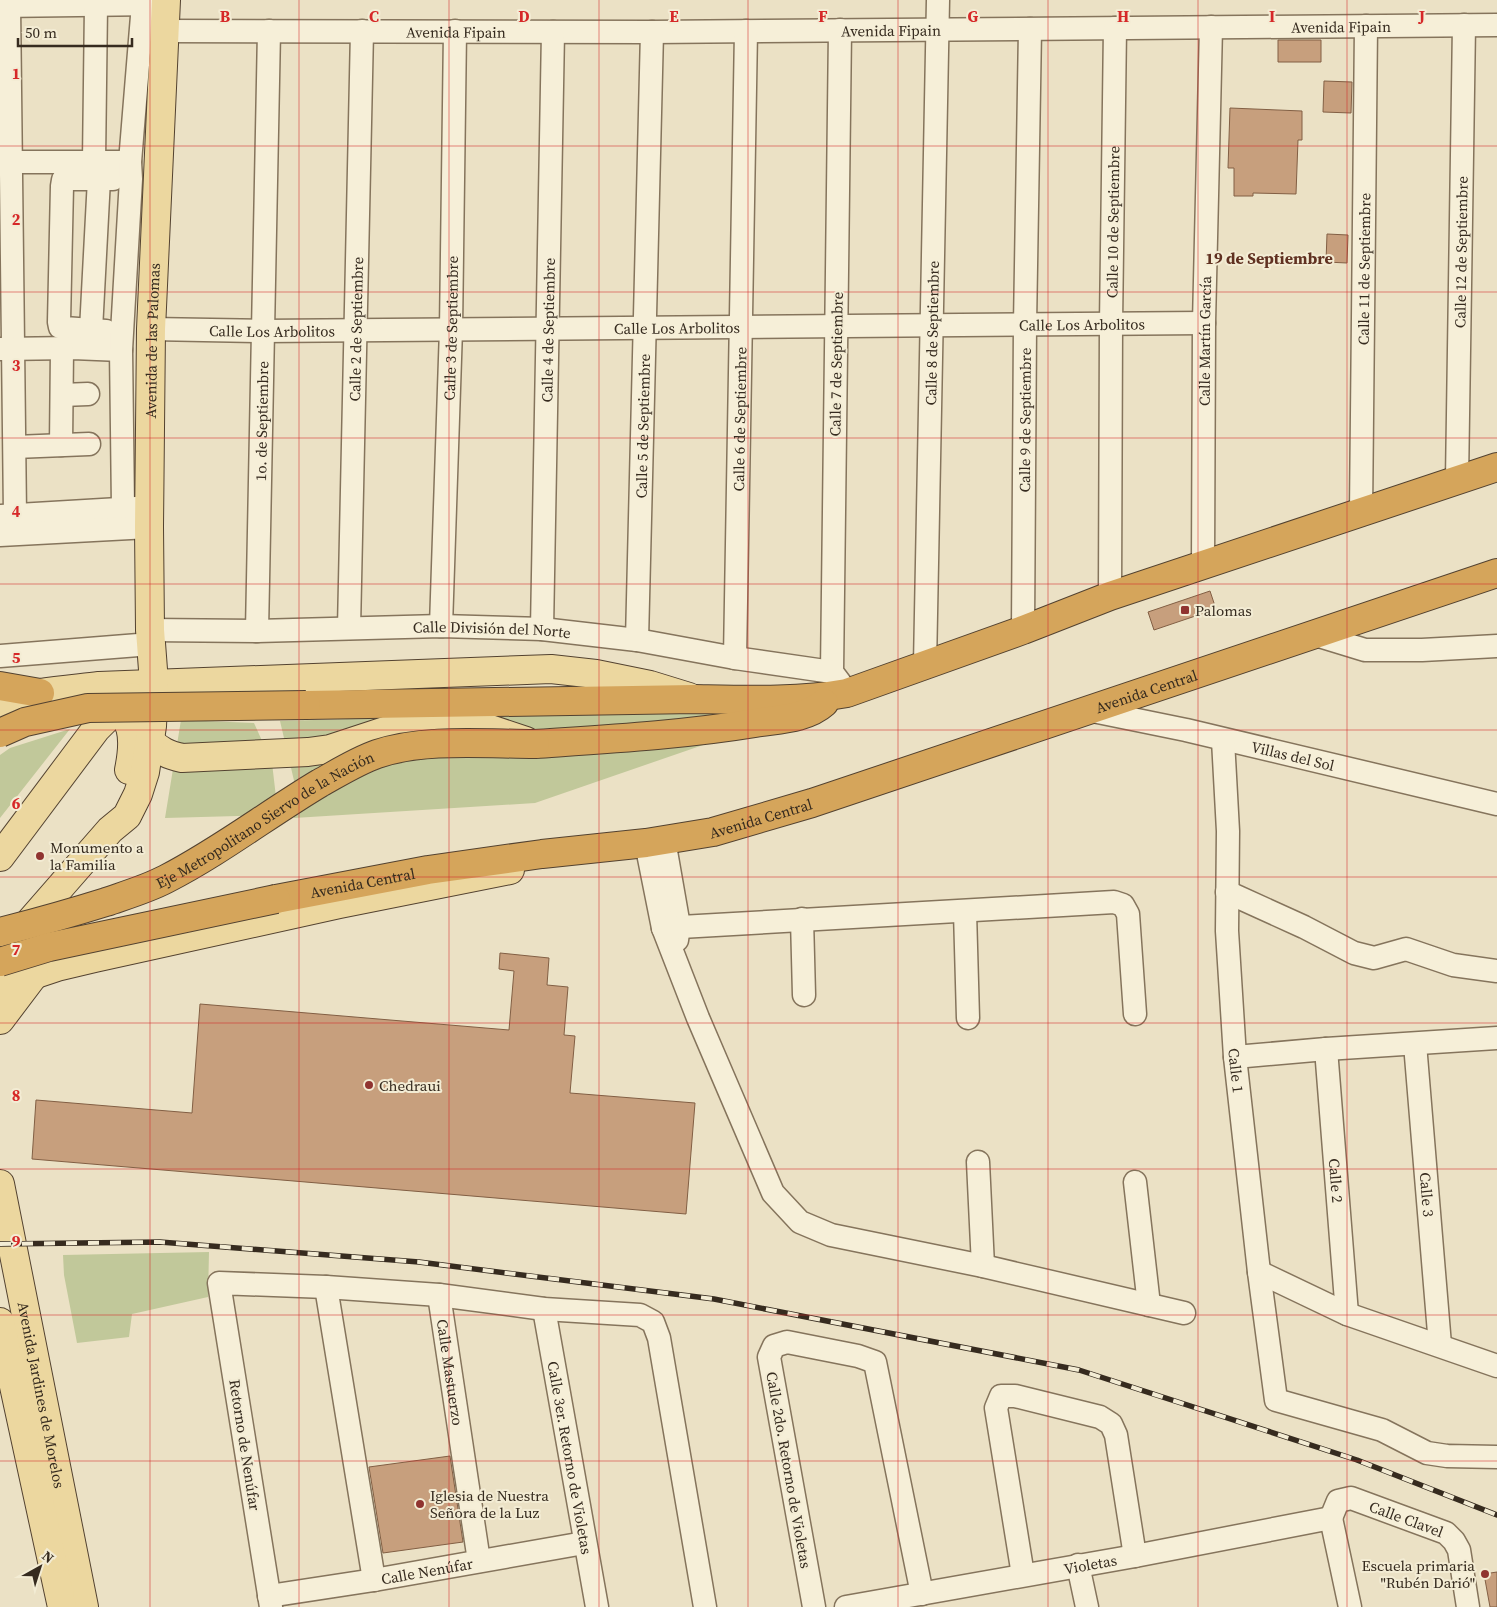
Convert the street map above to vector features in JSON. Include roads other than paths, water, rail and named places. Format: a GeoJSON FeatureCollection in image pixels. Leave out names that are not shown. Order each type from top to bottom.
{"type":"FeatureCollection","features":[{"type":"Feature","properties":{"kind":"highway"},"geometry":{"type":"LineString","coordinates":[[0,733],[25,722],[88,708],[695,699],[755,700],[837,687],[925,665],[1110,596],[1497,467]]}},
{"type":"Feature","properties":{"kind":"highway","name":"Avenida Central"},"geometry":{"type":"LineString","coordinates":[[0,962],[49,947],[276,899],[428,870],[713,832],[812,803],[1497,573]]}},
{"type":"Feature","properties":{"kind":"highway"},"geometry":{"type":"LineString","coordinates":[[0,686],[40,693]]}},
{"type":"Feature","properties":{"kind":"highway","name":"Eje Metropolitano Siervo de la Nación"},"geometry":{"type":"LineString","coordinates":[[0,932],[72,913],[140,891],[165,880],[296,797],[348,767],[376,754],[399,748],[434,744],[535,744],[714,730],[797,716],[814,710],[837,687]]}},
{"type":"Feature","properties":{"kind":"highway"},"geometry":{"type":"LineString","coordinates":[[0,695],[40,693]]}},
{"type":"Feature","properties":{"kind":"main road","name":"Avenida de las Palomas"},"geometry":{"type":"LineString","coordinates":[[154,683],[140,514],[151,329],[164,32],[158,3]]}},
{"type":"Feature","properties":{"kind":"main road"},"geometry":{"type":"LineString","coordinates":[[0,706],[10,701],[40,693],[99,686],[551,669],[596,674],[650,685],[695,699]]}},
{"type":"Feature","properties":{"kind":"main road"},"geometry":{"type":"LineString","coordinates":[[0,857],[96,729],[119,706],[154,683]]}},
{"type":"Feature","properties":{"kind":"main road"},"geometry":{"type":"LineString","coordinates":[[34,975],[0,956],[110,830],[127,816],[138,794],[145,772],[152,726],[154,683]]}},
{"type":"Feature","properties":{"kind":"main road"},"geometry":{"type":"LineString","coordinates":[[99,686],[119,706],[129,721],[133,738],[129,770],[111,816],[110,830]]}},
{"type":"Feature","properties":{"kind":"main road"},"geometry":{"type":"LineString","coordinates":[[150,740],[157,748],[182,758],[308,752],[330,749],[394,728],[448,725],[486,728],[535,744]]}},
{"type":"Feature","properties":{"kind":"main road"},"geometry":{"type":"LineString","coordinates":[[0,986],[57,968],[113,954],[340,904],[506,871],[613,846]]}},
{"type":"Feature","properties":{"kind":"main road"},"geometry":{"type":"LineString","coordinates":[[0,1020],[34,975]]}},
{"type":"Feature","properties":{"kind":"main road","name":"Avenida Jardines de Morelos"},"geometry":{"type":"LineString","coordinates":[[0,1184],[84,1607]]}},
{"type":"Feature","properties":{"kind":"main road","name":"Avenida Jardines de Morelos"},"geometry":{"type":"LineString","coordinates":[[0,1322],[6,1382],[62,1607]]}},
{"type":"Feature","properties":{"kind":"street","name":"Calle 8 de Septiembre"},"geometry":{"type":"LineString","coordinates":[[925,665],[930,325],[938,0]]}},
{"type":"Feature","properties":{"kind":"street"},"geometry":{"type":"LineString","coordinates":[[140,514],[5,515],[15,447],[7,349],[4,5],[158,3]]}},
{"type":"Feature","properties":{"kind":"street","name":"Avenida de las Palomas"},"geometry":{"type":"LineString","coordinates":[[140,514],[121,341],[131,170],[158,3]]}},
{"type":"Feature","properties":{"kind":"street"},"geometry":{"type":"LineString","coordinates":[[61,445],[62,395],[75,339],[96,170],[96,5]]}},
{"type":"Feature","properties":{"kind":"street","name":"Calle 12 de Septiembre"},"geometry":{"type":"LineString","coordinates":[[1457,480],[1464,25]]}},
{"type":"Feature","properties":{"kind":"street","name":"Avenida Fipain"},"geometry":{"type":"LineString","coordinates":[[164,32],[652,32],[1497,25]]}},
{"type":"Feature","properties":{"kind":"street","name":"Calle 11 de Septiembre"},"geometry":{"type":"LineString","coordinates":[[1361,513],[1366,26]]}},
{"type":"Feature","properties":{"kind":"street","name":"Calle Martín García"},"geometry":{"type":"LineString","coordinates":[[1203,566],[1204,323],[1211,27]]}},
{"type":"Feature","properties":{"kind":"street","name":"Calle 10 de Septiembre"},"geometry":{"type":"LineString","coordinates":[[1110,596],[1115,28]]}},
{"type":"Feature","properties":{"kind":"street","name":"Calle 9 de Septiembre"},"geometry":{"type":"LineString","coordinates":[[1023,630],[1025,325],[1030,29]]}},
{"type":"Feature","properties":{"kind":"street","name":"Calle 7 de Septiembre"},"geometry":{"type":"LineString","coordinates":[[837,687],[836,326],[840,30]]}},
{"type":"Feature","properties":{"kind":"street","name":"Calle 3 de Septiembre"},"geometry":{"type":"LineString","coordinates":[[441,626],[451,329],[455,31]]}},
{"type":"Feature","properties":{"kind":"street","name":"Calle 6 de Septiembre"},"geometry":{"type":"LineString","coordinates":[[735,658],[746,31]]}},
{"type":"Feature","properties":{"kind":"street","name":"1o. de Septiembre"},"geometry":{"type":"LineString","coordinates":[[257,631],[269,32]]}},
{"type":"Feature","properties":{"kind":"street","name":"Calle 2 de Septiembre"},"geometry":{"type":"LineString","coordinates":[[349,628],[362,32]]}},
{"type":"Feature","properties":{"kind":"street","name":"Calle 4 de Septiembre"},"geometry":{"type":"LineString","coordinates":[[542,629],[553,32]]}},
{"type":"Feature","properties":{"kind":"street","name":"Calle 5 de Septiembre"},"geometry":{"type":"LineString","coordinates":[[637,640],[652,32]]}},
{"type":"Feature","properties":{"kind":"street"},"geometry":{"type":"LineString","coordinates":[[5,162],[96,170],[131,170]]}},
{"type":"Feature","properties":{"kind":"street"},"geometry":{"type":"LineString","coordinates":[[75,339],[60,327],[58,322],[62,186],[63,180],[96,170]]}},
{"type":"Feature","properties":{"kind":"street","name":"Calle Los Arbolitos"},"geometry":{"type":"LineString","coordinates":[[151,329],[263,331],[1204,323]]}},
{"type":"Feature","properties":{"kind":"street"},"geometry":{"type":"LineString","coordinates":[[7,349],[75,339],[121,341]]}},
{"type":"Feature","properties":{"kind":"street"},"geometry":{"type":"LineString","coordinates":[[62,395],[88,394]]}},
{"type":"Feature","properties":{"kind":"street"},"geometry":{"type":"LineString","coordinates":[[15,447],[89,444]]}},
{"type":"Feature","properties":{"kind":"street"},"geometry":{"type":"LineString","coordinates":[[0,535],[140,514]]}},
{"type":"Feature","properties":{"kind":"street","name":"Calle División del Norte"},"geometry":{"type":"LineString","coordinates":[[0,656],[150,637],[257,631],[441,626],[542,629],[637,640],[735,658],[837,687]]}},
{"type":"Feature","properties":{"kind":"street"},"geometry":{"type":"LineString","coordinates":[[1316,634],[1365,650],[1422,650],[1497,646]]}},
{"type":"Feature","properties":{"kind":"street","name":"Villas del Sol"},"geometry":{"type":"LineString","coordinates":[[1088,710],[1497,804]]}},
{"type":"Feature","properties":{"kind":"street","name":"Calle 1"},"geometry":{"type":"LineString","coordinates":[[1223,740],[1228,831],[1227,931],[1235,1057],[1259,1272],[1276,1400],[1382,1430],[1427,1453],[1447,1456],[1497,1458]]}},
{"type":"Feature","properties":{"kind":"street"},"geometry":{"type":"LineString","coordinates":[[655,841],[675,959],[698,1018],[773,1193],[800,1222],[831,1235],[983,1266],[1184,1313]]}},
{"type":"Feature","properties":{"kind":"street"},"geometry":{"type":"LineString","coordinates":[[1227,892],[1304,927],[1354,953],[1374,958],[1406,949],[1453,965],[1497,971]]}},
{"type":"Feature","properties":{"kind":"street"},"geometry":{"type":"LineString","coordinates":[[671,927],[965,912],[1114,902],[1123,905],[1128,914],[1136,1014]]}},
{"type":"Feature","properties":{"kind":"street"},"geometry":{"type":"LineString","coordinates":[[965,912],[968,1018]]}},
{"type":"Feature","properties":{"kind":"street"},"geometry":{"type":"LineString","coordinates":[[802,919],[804,995]]}},
{"type":"Feature","properties":{"kind":"street"},"geometry":{"type":"LineString","coordinates":[[1235,1057],[1497,1038]]}},
{"type":"Feature","properties":{"kind":"street","name":"Calle 3"},"geometry":{"type":"LineString","coordinates":[[1415,1044],[1440,1345]]}},
{"type":"Feature","properties":{"kind":"street","name":"Calle 2"},"geometry":{"type":"LineString","coordinates":[[1326,1049],[1347,1314]]}},
{"type":"Feature","properties":{"kind":"street"},"geometry":{"type":"LineString","coordinates":[[978,1162],[983,1266]]}},
{"type":"Feature","properties":{"kind":"street"},"geometry":{"type":"LineString","coordinates":[[1135,1182],[1149,1305]]}},
{"type":"Feature","properties":{"kind":"street"},"geometry":{"type":"LineString","coordinates":[[1259,1272],[1347,1314],[1497,1366]]}},
{"type":"Feature","properties":{"kind":"street","name":"Retorno de Nenúfar"},"geometry":{"type":"LineString","coordinates":[[270,1602],[219,1283],[326,1287]]}},
{"type":"Feature","properties":{"kind":"street"},"geometry":{"type":"LineString","coordinates":[[374,1580],[326,1287],[439,1295],[544,1309],[640,1315],[653,1322],[659,1338],[705,1607]]}},
{"type":"Feature","properties":{"kind":"street","name":"Calle Mastuerzo"},"geometry":{"type":"LineString","coordinates":[[439,1295],[479,1561]]}},
{"type":"Feature","properties":{"kind":"street","name":"Calle 3er. Retorno de Violetas"},"geometry":{"type":"LineString","coordinates":[[544,1309],[584,1543],[597,1607]]}},
{"type":"Feature","properties":{"kind":"street","name":"Calle 2do. Retorno de Violetas"},"geometry":{"type":"LineString","coordinates":[[814,1607],[769,1357],[774,1346],[786,1342],[858,1356],[875,1362],[922,1594]]}},
{"type":"Feature","properties":{"kind":"street"},"geometry":{"type":"LineString","coordinates":[[1023,1575],[996,1408],[1001,1396],[1015,1396],[1100,1417],[1111,1424],[1116,1436],[1135,1556]]}},
{"type":"Feature","properties":{"kind":"street","name":"Calle Clavel"},"geometry":{"type":"LineString","coordinates":[[1331,1518],[1338,1501],[1350,1498],[1446,1533],[1459,1550],[1468,1607]]}},
{"type":"Feature","properties":{"kind":"street"},"geometry":{"type":"LineString","coordinates":[[1331,1518],[1350,1607]]}},
{"type":"Feature","properties":{"kind":"street","name":"Violetas"},"geometry":{"type":"LineString","coordinates":[[846,1607],[1135,1556],[1331,1518]]}},
{"type":"Feature","properties":{"kind":"street","name":"Calle Nenúfar"},"geometry":{"type":"LineString","coordinates":[[270,1602],[374,1580],[584,1543]]}},
{"type":"Feature","properties":{"kind":"street"},"geometry":{"type":"LineString","coordinates":[[1078,1565],[1087,1607]]}},
{"type":"Feature","properties":{"kind":"railway"},"geometry":{"type":"LineString","coordinates":[[0,1244],[160,1242],[419,1262],[714,1299],[1079,1370],[1357,1460],[1497,1515]]}},
{"type":"Feature","properties":{"kind":"place","name":"Palomas"},"geometry":{"type":"Point","coordinates":[1185,610]}},
{"type":"Feature","properties":{"kind":"place","name":"Monumento a la Familia"},"geometry":{"type":"Point","coordinates":[40,856]}},
{"type":"Feature","properties":{"kind":"place","name":"Chedraui"},"geometry":{"type":"Point","coordinates":[369,1085]}},
{"type":"Feature","properties":{"kind":"place","name":"Iglesia de Nuestra Señora de la Luz"},"geometry":{"type":"Point","coordinates":[420,1504]}},
{"type":"Feature","properties":{"kind":"place","name":"Escuela primaria \"Rubén Darió\""},"geometry":{"type":"Point","coordinates":[1485,1574]}},
{"type":"Feature","properties":{"kind":"district","name":"19 de Septiembre"},"geometry":{"type":"Point","coordinates":[1269,258]}}]}
